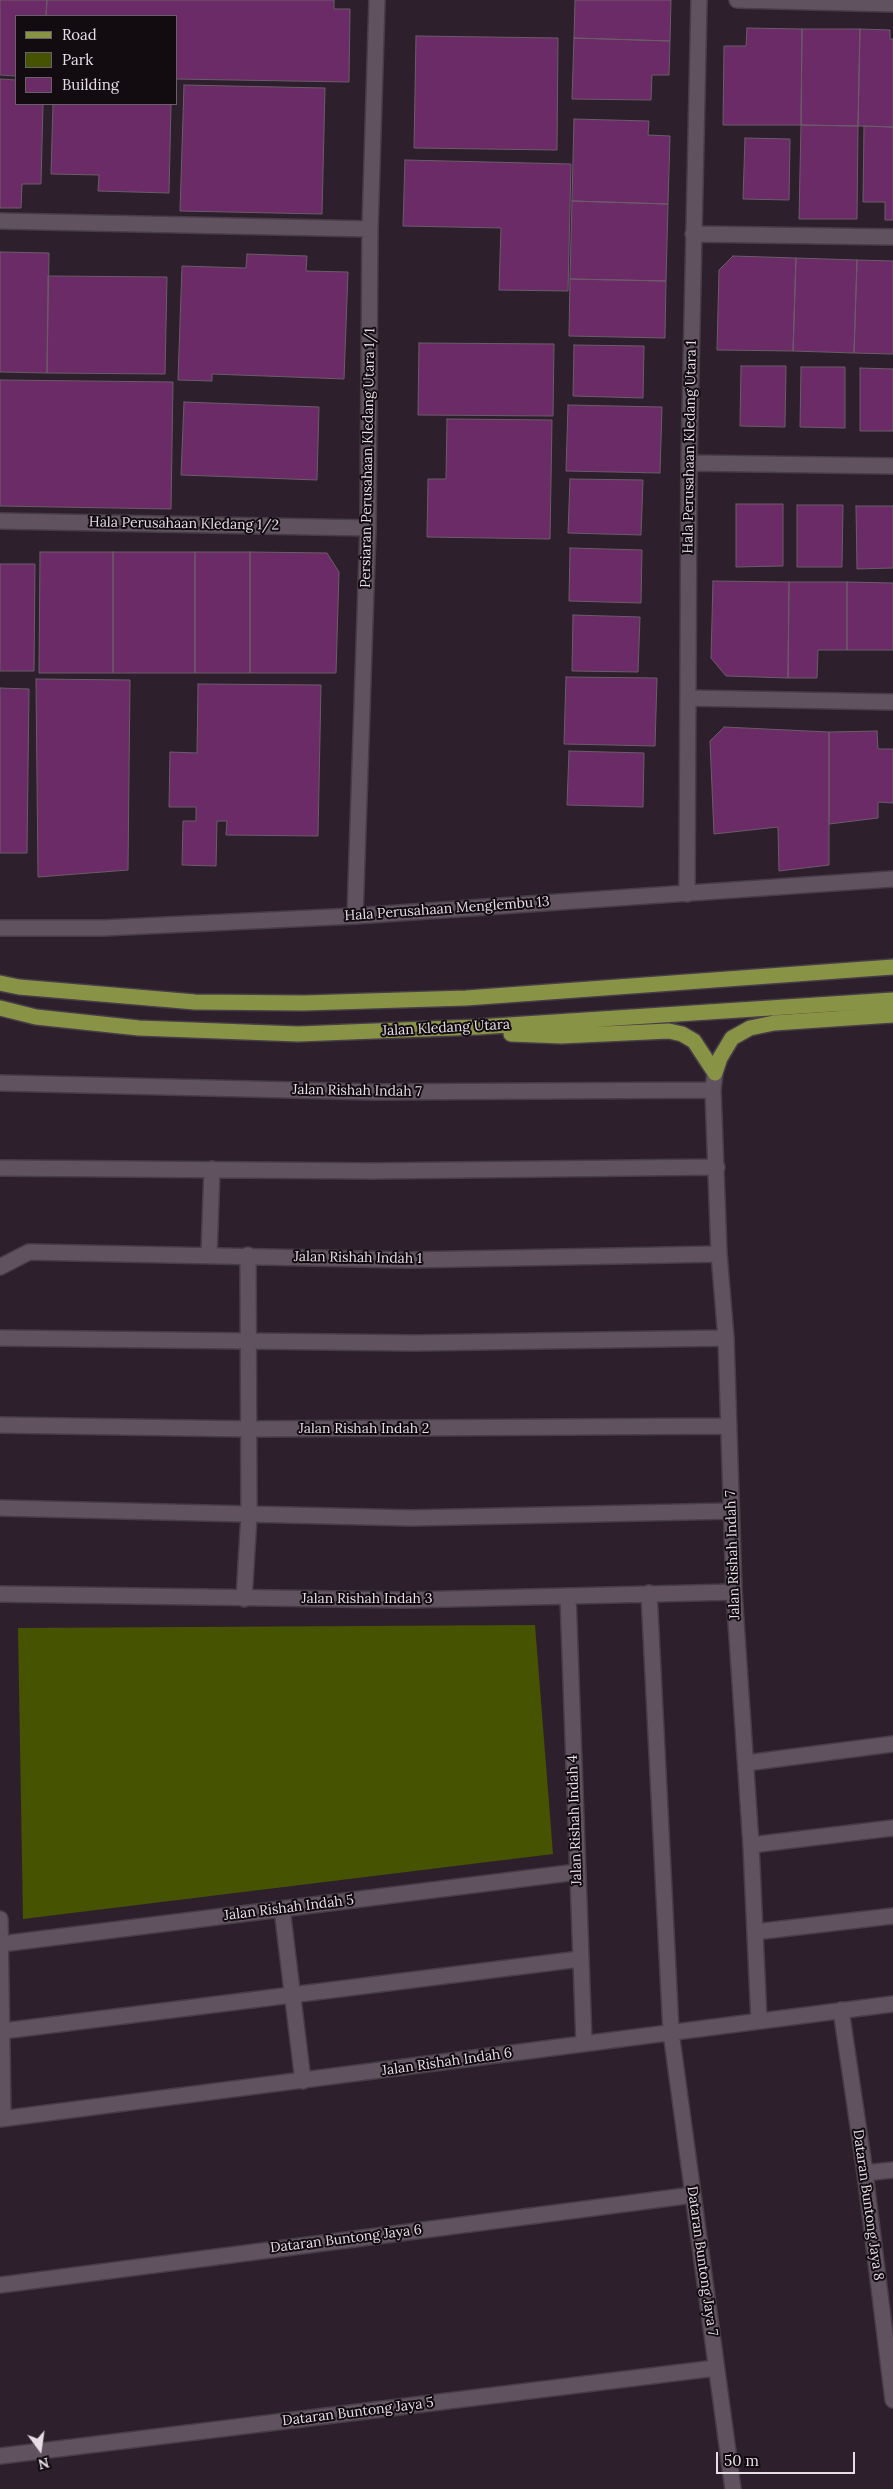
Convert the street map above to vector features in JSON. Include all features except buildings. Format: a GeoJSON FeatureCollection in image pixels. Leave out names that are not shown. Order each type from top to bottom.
{"type":"FeatureCollection","features":[{"type":"Feature","properties":{"kind":"main road"},"geometry":{"type":"LineString","coordinates":[[0,983],[19,987],[195,1002],[304,1003],[466,998],[893,967]]}},
{"type":"Feature","properties":{"kind":"main road","name":"Jalan Kledang Utara"},"geometry":{"type":"LineString","coordinates":[[0,1008],[36,1016],[139,1028],[298,1034],[478,1027],[893,1000]]}},
{"type":"Feature","properties":{"kind":"main road"},"geometry":{"type":"LineString","coordinates":[[0,1015],[36,1016]]}},
{"type":"Feature","properties":{"kind":"main road"},"geometry":{"type":"LineString","coordinates":[[715,1074],[720,1058],[732,1038],[750,1028],[774,1023],[893,1016]]}},
{"type":"Feature","properties":{"kind":"main road"},"geometry":{"type":"LineString","coordinates":[[478,1027],[502,1034],[561,1036],[669,1031],[682,1034],[694,1041],[715,1074]]}},
{"type":"Feature","properties":{"kind":"street","name":"Persiaran Perusahaan Kledang Utara 1/1"},"geometry":{"type":"LineString","coordinates":[[355,916],[368,528],[370,229],[377,0]]}},
{"type":"Feature","properties":{"kind":"street","name":"Hala Perusahaan Kledang Utara 1"},"geometry":{"type":"LineString","coordinates":[[687,894],[689,463],[698,0]]}},
{"type":"Feature","properties":{"kind":"street"},"geometry":{"type":"LineString","coordinates":[[737,0],[893,4]]}},
{"type":"Feature","properties":{"kind":"street"},"geometry":{"type":"LineString","coordinates":[[0,221],[370,229]]}},
{"type":"Feature","properties":{"kind":"street"},"geometry":{"type":"LineString","coordinates":[[693,234],[893,237]]}},
{"type":"Feature","properties":{"kind":"street"},"geometry":{"type":"LineString","coordinates":[[689,463],[893,466]]}},
{"type":"Feature","properties":{"kind":"street","name":"Hala Perusahaan Kledang 1/2"},"geometry":{"type":"LineString","coordinates":[[0,521],[368,528]]}},
{"type":"Feature","properties":{"kind":"street"},"geometry":{"type":"LineString","coordinates":[[688,698],[893,702]]}},
{"type":"Feature","properties":{"kind":"street","name":"Hala Perusahaan Menglembu 13"},"geometry":{"type":"LineString","coordinates":[[0,928],[103,928],[355,916],[893,879]]}},
{"type":"Feature","properties":{"kind":"street","name":"Jalan Rishah Indah 7"},"geometry":{"type":"LineString","coordinates":[[715,1074],[713,1090],[720,1254],[726,1338],[734,1592],[751,1844],[758,2021]]}},
{"type":"Feature","properties":{"kind":"street","name":"Jalan Rishah Indah 7"},"geometry":{"type":"LineString","coordinates":[[0,1083],[375,1092],[713,1090]]}},
{"type":"Feature","properties":{"kind":"street"},"geometry":{"type":"LineString","coordinates":[[0,1168],[372,1171],[717,1167]]}},
{"type":"Feature","properties":{"kind":"street"},"geometry":{"type":"LineString","coordinates":[[209,1254],[212,1169]]}},
{"type":"Feature","properties":{"kind":"street","name":"Jalan Rishah Indah 1"},"geometry":{"type":"LineString","coordinates":[[0,1267],[29,1252],[209,1254],[408,1260],[720,1254]]}},
{"type":"Feature","properties":{"kind":"street"},"geometry":{"type":"LineString","coordinates":[[244,1599],[249,1515],[250,1429],[248,1255]]}},
{"type":"Feature","properties":{"kind":"street"},"geometry":{"type":"LineString","coordinates":[[0,1338],[414,1343],[726,1338]]}},
{"type":"Feature","properties":{"kind":"street","name":"Jalan Rishah Indah 2"},"geometry":{"type":"LineString","coordinates":[[0,1425],[250,1429],[729,1426]]}},
{"type":"Feature","properties":{"kind":"street"},"geometry":{"type":"LineString","coordinates":[[0,1508],[411,1518],[732,1511]]}},
{"type":"Feature","properties":{"kind":"street","name":"Jalan Rishah Indah 3"},"geometry":{"type":"LineString","coordinates":[[0,1594],[406,1600],[734,1592]]}},
{"type":"Feature","properties":{"kind":"street","name":"Dataran Buntong Jaya 7"},"geometry":{"type":"LineString","coordinates":[[649,1593],[671,2032],[733,2489]]}},
{"type":"Feature","properties":{"kind":"street","name":"Jalan Rishah Indah 4"},"geometry":{"type":"LineString","coordinates":[[568,1596],[584,2043]]}},
{"type":"Feature","properties":{"kind":"street"},"geometry":{"type":"LineString","coordinates":[[746,1763],[893,1744]]}},
{"type":"Feature","properties":{"kind":"street"},"geometry":{"type":"LineString","coordinates":[[751,1844],[893,1828]]}},
{"type":"Feature","properties":{"kind":"street","name":"Jalan Rishah Indah 5"},"geometry":{"type":"LineString","coordinates":[[1,1944],[577,1872]]}},
{"type":"Feature","properties":{"kind":"street"},"geometry":{"type":"LineString","coordinates":[[282,1909],[294,1994],[303,2081]]}},
{"type":"Feature","properties":{"kind":"street"},"geometry":{"type":"LineString","coordinates":[[755,1932],[893,1916]]}},
{"type":"Feature","properties":{"kind":"street"},"geometry":{"type":"LineString","coordinates":[[0,1919],[3,2031],[2,2118]]}},
{"type":"Feature","properties":{"kind":"street"},"geometry":{"type":"LineString","coordinates":[[3,2031],[580,1959]]}},
{"type":"Feature","properties":{"kind":"street","name":"Jalan Rishah Indah 6"},"geometry":{"type":"LineString","coordinates":[[2,2118],[893,2004]]}},
{"type":"Feature","properties":{"kind":"street","name":"Dataran Buntong Jaya 8"},"geometry":{"type":"LineString","coordinates":[[840,2010],[890,2344],[893,2400]]}},
{"type":"Feature","properties":{"kind":"street"},"geometry":{"type":"LineString","coordinates":[[865,2173],[893,2170]]}},
{"type":"Feature","properties":{"kind":"street","name":"Dataran Buntong Jaya 6"},"geometry":{"type":"LineString","coordinates":[[0,2285],[693,2195]]}},
{"type":"Feature","properties":{"kind":"street","name":"Dataran Buntong Jaya 5"},"geometry":{"type":"LineString","coordinates":[[0,2456],[716,2368]]}},
{"type":"Feature","properties":{"kind":"green space"},"geometry":{"type":"Polygon","coordinates":[[[535,1625],[553,1854],[23,1919],[18,1628],[535,1625]]]}}]}
